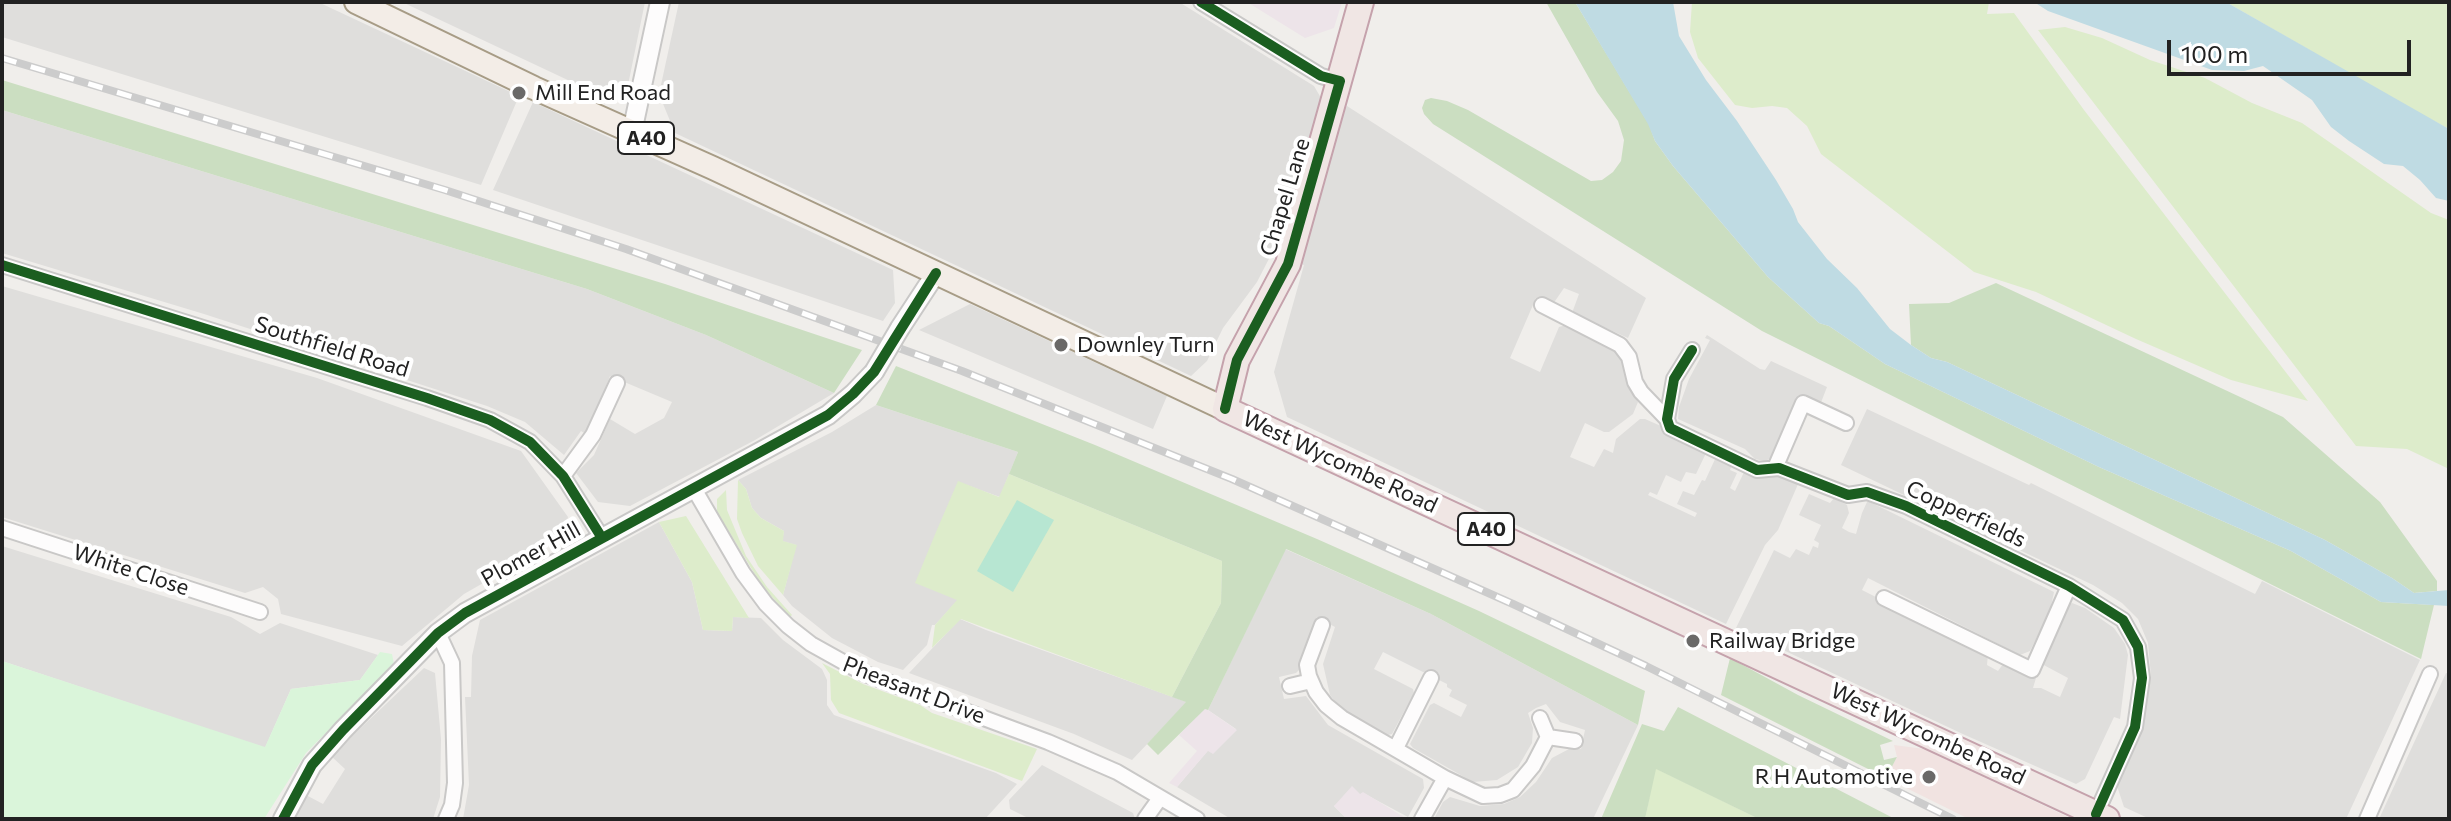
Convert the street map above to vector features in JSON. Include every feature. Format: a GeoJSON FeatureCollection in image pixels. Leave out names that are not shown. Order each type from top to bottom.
{"type":"FeatureCollection","features":[{"type":"Feature","properties":{"kind":"highway","name":"Chapel Lane"},"geometry":{"type":"LineString","coordinates":[[1225,409],[1237,360],[1288,264],[1361,2]]}},
{"type":"Feature","properties":{"kind":"highway","name":"West Wycombe Road"},"geometry":{"type":"LineString","coordinates":[[1225,409],[2102,816]]}},
{"type":"Feature","properties":{"kind":"main road","name":"West Wycombe Road"},"geometry":{"type":"LineString","coordinates":[[356,2],[1225,409]]}},
{"type":"Feature","properties":{"kind":"street"},"geometry":{"type":"LineString","coordinates":[[632,132],[660,2]]}},
{"type":"Feature","properties":{"kind":"street"},"geometry":{"type":"LineString","coordinates":[[1201,2],[1321,76],[1340,81]]}},
{"type":"Feature","properties":{"kind":"street","name":"Southfield Road"},"geometry":{"type":"LineString","coordinates":[[2,265],[490,420],[530,442],[563,476],[602,538]]}},
{"type":"Feature","properties":{"kind":"street","name":"Plomer Hill"},"geometry":{"type":"LineString","coordinates":[[283,819],[312,765],[438,633],[465,613],[828,415],[874,372],[936,273]]}},
{"type":"Feature","properties":{"kind":"street","name":"Copperfields"},"geometry":{"type":"LineString","coordinates":[[1542,305],[1620,345],[1629,357],[1635,382],[1641,392],[1667,419],[1670,428],[1757,470],[1775,468],[1848,495],[1867,492],[1906,506],[2069,586],[2123,620],[2138,647],[2142,678],[2135,727],[2102,816]]}},
{"type":"Feature","properties":{"kind":"street"},"geometry":{"type":"LineString","coordinates":[[1667,419],[1674,379],[1692,350]]}},
{"type":"Feature","properties":{"kind":"street"},"geometry":{"type":"LineString","coordinates":[[563,476],[593,435],[617,383]]}},
{"type":"Feature","properties":{"kind":"street"},"geometry":{"type":"LineString","coordinates":[[1775,468],[1803,403],[1846,423]]}},
{"type":"Feature","properties":{"kind":"street","name":"Pheasant Drive"},"geometry":{"type":"LineString","coordinates":[[693,487],[743,573],[766,604],[811,644],[863,673],[1048,742],[1117,772],[1197,819]]}},
{"type":"Feature","properties":{"kind":"street","name":"White Close"},"geometry":{"type":"LineString","coordinates":[[2,528],[260,612]]}},
{"type":"Feature","properties":{"kind":"street"},"geometry":{"type":"LineString","coordinates":[[1884,598],[2032,670],[2069,586]]}},
{"type":"Feature","properties":{"kind":"street"},"geometry":{"type":"LineString","coordinates":[[1322,625],[1307,665],[1311,681],[1326,705],[1342,718],[1445,778],[1483,796],[1513,790],[1524,780],[1548,737]]}},
{"type":"Feature","properties":{"kind":"street"},"geometry":{"type":"LineString","coordinates":[[438,633],[452,663],[455,783],[452,805],[446,819]]}},
{"type":"Feature","properties":{"kind":"street"},"geometry":{"type":"LineString","coordinates":[[2367,819],[2430,674]]}},
{"type":"Feature","properties":{"kind":"street"},"geometry":{"type":"LineString","coordinates":[[1396,748],[1431,678]]}},
{"type":"Feature","properties":{"kind":"street"},"geometry":{"type":"LineString","coordinates":[[1290,686],[1311,681]]}},
{"type":"Feature","properties":{"kind":"street"},"geometry":{"type":"LineString","coordinates":[[1540,718],[1548,737]]}},
{"type":"Feature","properties":{"kind":"street"},"geometry":{"type":"LineString","coordinates":[[1548,737],[1575,741]]}},
{"type":"Feature","properties":{"kind":"street"},"geometry":{"type":"LineString","coordinates":[[1422,819],[1445,778]]}},
{"type":"Feature","properties":{"kind":"street"},"geometry":{"type":"LineString","coordinates":[[1145,819],[1160,798]]}},
{"type":"Feature","properties":{"kind":"shaded area"},"geometry":{"type":"Polygon","coordinates":[[[2,2],[318,2],[519,96],[481,185],[2,37],[2,2]]]}},
{"type":"Feature","properties":{"kind":"shaded area"},"geometry":{"type":"Polygon","coordinates":[[[402,2],[645,2],[628,85],[606,98],[402,2]]]}},
{"type":"Feature","properties":{"kind":"shaded area"},"geometry":{"type":"Polygon","coordinates":[[[679,2],[1179,2],[1314,86],[1321,98],[1280,252],[1274,249],[1257,282],[1223,328],[1207,361],[1191,376],[675,133],[659,94],[679,2]]]}},
{"type":"Feature","properties":{"kind":"shaded area"},"geometry":{"type":"Polygon","coordinates":[[[1247,2],[1342,2],[1334,28],[1305,38],[1247,2]]]}},
{"type":"Feature","properties":{"kind":"shaded area"},"geometry":{"type":"Polygon","coordinates":[[[533,102],[893,270],[895,303],[883,321],[493,190],[533,102]]]}},
{"type":"Feature","properties":{"kind":"shaded area"},"geometry":{"type":"Polygon","coordinates":[[[1347,106],[1646,298],[1628,338],[1572,313],[1579,294],[1564,288],[1553,304],[1536,298],[1510,358],[1540,372],[1559,327],[1566,325],[1625,352],[1629,386],[1638,402],[1633,414],[1609,432],[1585,423],[1570,457],[1594,467],[1604,449],[1613,453],[1616,439],[1640,419],[1704,445],[1707,451],[1696,474],[1686,472],[1681,482],[1666,475],[1657,495],[1650,492],[1648,495],[1695,517],[1697,513],[1677,504],[1683,491],[1694,495],[1702,480],[1705,481],[1716,457],[1732,464],[1730,470],[1737,473],[1730,488],[1735,491],[1745,470],[1776,472],[1799,482],[1778,530],[1765,545],[1726,624],[1287,417],[1274,372],[1342,110],[1347,106]]]}},
{"type":"Feature","properties":{"kind":"shaded area"},"geometry":{"type":"Polygon","coordinates":[[[2,110],[587,289],[706,335],[834,393],[755,440],[630,506],[598,502],[576,473],[594,455],[610,419],[635,434],[664,418],[672,402],[610,376],[587,435],[581,431],[564,455],[525,422],[487,406],[204,314],[2,253],[2,110]]]}},
{"type":"Feature","properties":{"kind":"shaded area"},"geometry":{"type":"Polygon","coordinates":[[[2,286],[317,378],[521,451],[568,517],[562,538],[464,594],[402,646],[281,614],[278,599],[263,587],[245,593],[2,517],[2,286]]]}},
{"type":"Feature","properties":{"kind":"shaded area"},"geometry":{"type":"Polygon","coordinates":[[[970,304],[1167,396],[1153,429],[919,330],[970,304]]]}},
{"type":"Feature","properties":{"kind":"shaded area"},"geometry":{"type":"Polygon","coordinates":[[[1707,335],[1760,369],[1765,370],[1771,361],[1827,387],[1820,405],[1809,400],[1776,457],[1764,461],[1755,459],[1745,449],[1678,419],[1689,379],[1710,340],[1705,338],[1707,335]]]}},
{"type":"Feature","properties":{"kind":"shaded area"},"geometry":{"type":"Polygon","coordinates":[[[876,405],[1018,452],[1000,497],[958,482],[958,600],[932,625],[927,645],[903,670],[878,662],[832,638],[792,606],[783,595],[796,545],[782,541],[784,531],[761,518],[752,508],[746,489],[738,480],[832,432],[876,405]]]}},
{"type":"Feature","properties":{"kind":"shaded area"},"geometry":{"type":"Polygon","coordinates":[[[1867,409],[2029,485],[2031,483],[2255,594],[2262,581],[2420,660],[2346,819],[2150,819],[2124,807],[2117,786],[2142,728],[2151,676],[2148,643],[2138,619],[2122,603],[2093,585],[1841,465],[1867,409]]]}},
{"type":"Feature","properties":{"kind":"shaded area"},"geometry":{"type":"Polygon","coordinates":[[[1809,494],[1830,503],[1834,498],[1847,505],[1849,513],[1842,528],[1849,532],[1856,534],[1862,513],[1867,502],[1870,502],[2054,592],[2050,611],[2030,651],[2020,655],[1868,578],[1862,590],[1988,654],[1987,665],[1998,671],[2003,664],[2008,664],[2036,678],[2033,688],[2041,688],[2060,697],[2068,678],[2040,663],[2068,605],[2072,603],[2085,608],[2114,628],[2125,644],[2128,655],[2120,719],[2114,717],[2085,779],[2076,784],[1736,628],[1774,550],[1790,558],[1796,549],[1809,555],[1813,546],[1818,548],[1819,543],[1814,540],[1821,525],[1799,515],[1809,494]]]}},
{"type":"Feature","properties":{"kind":"shaded area"},"geometry":{"type":"Polygon","coordinates":[[[659,522],[692,582],[703,630],[732,631],[733,617],[761,618],[783,640],[822,669],[827,680],[827,705],[834,715],[996,773],[1017,784],[985,819],[463,819],[469,785],[465,697],[471,697],[472,656],[480,620],[659,522]]]}},
{"type":"Feature","properties":{"kind":"shaded area"},"geometry":{"type":"Polygon","coordinates":[[[2,546],[231,617],[260,634],[280,623],[378,655],[360,680],[291,689],[265,748],[2,661],[2,546]]]}},
{"type":"Feature","properties":{"kind":"shaded area"},"geometry":{"type":"Polygon","coordinates":[[[1285,549],[1431,614],[1638,725],[1593,819],[1434,819],[1443,802],[1450,797],[1480,806],[1504,804],[1520,797],[1536,782],[1552,758],[1569,749],[1581,749],[1585,730],[1560,722],[1546,704],[1536,708],[1528,713],[1533,728],[1532,743],[1518,767],[1497,780],[1473,782],[1410,744],[1430,705],[1434,703],[1461,717],[1467,705],[1449,696],[1452,690],[1447,684],[1383,652],[1374,669],[1413,689],[1414,693],[1392,734],[1365,724],[1338,705],[1330,695],[1323,664],[1335,627],[1317,617],[1303,651],[1300,669],[1279,677],[1284,699],[1306,696],[1328,725],[1423,779],[1424,788],[1408,817],[1363,793],[1334,806],[1347,819],[1231,819],[1177,787],[1208,750],[1236,729],[1208,710],[1285,549]]]}},
{"type":"Feature","properties":{"kind":"shaded area"},"geometry":{"type":"Polygon","coordinates":[[[960,619],[1187,702],[1132,760],[1074,734],[909,673],[960,619]]]}},
{"type":"Feature","properties":{"kind":"shaded area"},"geometry":{"type":"Polygon","coordinates":[[[424,668],[435,673],[441,739],[440,797],[433,819],[294,817],[306,795],[323,804],[345,769],[331,756],[424,668]]]}},
{"type":"Feature","properties":{"kind":"shaded area"},"geometry":{"type":"Polygon","coordinates":[[[2446,673],[2449,674],[2449,819],[2379,819],[2446,673]]]}},
{"type":"Feature","properties":{"kind":"shaded area"},"geometry":{"type":"Polygon","coordinates":[[[1205,708],[1237,730],[1213,754],[1208,751],[1177,787],[1169,783],[1197,751],[1179,735],[1205,708]]]}},
{"type":"Feature","properties":{"kind":"shaded area"},"geometry":{"type":"Polygon","coordinates":[[[1894,745],[1924,749],[2072,819],[1969,819],[1886,778],[1897,757],[1894,745]]]}},
{"type":"Feature","properties":{"kind":"shaded area"},"geometry":{"type":"Polygon","coordinates":[[[1042,765],[1133,813],[1135,819],[1030,819],[1010,809],[1009,800],[1042,765]]]}},
{"type":"Feature","properties":{"kind":"shaded area"},"geometry":{"type":"Polygon","coordinates":[[[1352,786],[1360,794],[1363,792],[1407,819],[1347,819],[1334,806],[1352,786]]]}},
{"type":"Feature","properties":{"kind":"green space"},"geometry":{"type":"Polygon","coordinates":[[[1546,2],[1575,2],[1649,124],[1655,141],[1673,166],[1768,277],[1819,323],[1829,326],[1885,364],[2099,467],[2291,551],[2381,602],[2434,605],[2421,659],[1762,331],[1433,124],[1422,108],[1425,100],[1431,98],[1468,110],[1591,181],[1602,180],[1613,172],[1621,161],[1624,140],[1618,121],[1597,92],[1546,2]]]}},
{"type":"Feature","properties":{"kind":"green space"},"geometry":{"type":"Polygon","coordinates":[[[1692,2],[1989,2],[1987,14],[2014,13],[2084,110],[2308,401],[2231,380],[2036,292],[1974,272],[1821,154],[1807,126],[1787,108],[1735,105],[1698,58],[1690,32],[1692,2]]]}},
{"type":"Feature","properties":{"kind":"green space"},"geometry":{"type":"Polygon","coordinates":[[[2226,2],[2449,2],[2449,129],[2413,110],[2226,2]]]}},
{"type":"Feature","properties":{"kind":"green space"},"geometry":{"type":"Polygon","coordinates":[[[2065,27],[2205,78],[2252,103],[2302,123],[2431,213],[2449,220],[2449,469],[2407,449],[2356,446],[2038,30],[2065,27]]]}},
{"type":"Feature","properties":{"kind":"green space"},"geometry":{"type":"Polygon","coordinates":[[[2,80],[665,284],[862,350],[834,393],[706,335],[587,289],[2,110],[2,80]]]}},
{"type":"Feature","properties":{"kind":"green space"},"geometry":{"type":"Polygon","coordinates":[[[1996,283],[2283,417],[2380,502],[2437,581],[2437,591],[2414,593],[2325,540],[1947,362],[1931,358],[1911,345],[1909,304],[1949,303],[1996,283]]]}},
{"type":"Feature","properties":{"kind":"green space"},"geometry":{"type":"Polygon","coordinates":[[[896,366],[1095,445],[1317,539],[1479,611],[1645,691],[1638,725],[1431,614],[1286,549],[1208,710],[1205,709],[1158,755],[1147,744],[1186,702],[1172,697],[1221,603],[1222,561],[1009,474],[1018,452],[876,405],[896,366]]]}},
{"type":"Feature","properties":{"kind":"green space"},"geometry":{"type":"Polygon","coordinates":[[[1009,474],[1222,561],[1221,603],[1172,697],[961,619],[932,648],[935,625],[957,600],[915,583],[958,481],[999,497],[1009,474]]]}},
{"type":"Feature","properties":{"kind":"green space"},"geometry":{"type":"Polygon","coordinates":[[[738,480],[746,489],[752,508],[761,518],[784,531],[783,541],[797,545],[783,595],[758,566],[742,533],[737,519],[738,480]]]}},
{"type":"Feature","properties":{"kind":"green space"},"geometry":{"type":"Polygon","coordinates":[[[726,490],[727,510],[746,556],[767,587],[792,615],[790,617],[762,586],[717,512],[717,499],[726,490]]]}},
{"type":"Feature","properties":{"kind":"green space"},"geometry":{"type":"Polygon","coordinates":[[[1017,500],[1054,520],[1013,592],[977,571],[1017,500]]]}},
{"type":"Feature","properties":{"kind":"green space"},"geometry":{"type":"Polygon","coordinates":[[[686,516],[749,618],[733,617],[732,631],[703,630],[692,582],[659,522],[686,516]]]}},
{"type":"Feature","properties":{"kind":"green space"},"geometry":{"type":"Polygon","coordinates":[[[380,652],[392,654],[394,664],[306,753],[264,819],[2,819],[2,661],[265,747],[291,689],[360,680],[380,652]]]}},
{"type":"Feature","properties":{"kind":"green space"},"geometry":{"type":"Polygon","coordinates":[[[1730,658],[1893,741],[1880,745],[1884,760],[1897,757],[1886,778],[1721,695],[1730,658]]]}},
{"type":"Feature","properties":{"kind":"green space"},"geometry":{"type":"Polygon","coordinates":[[[822,663],[932,713],[1037,749],[1022,781],[839,713],[831,700],[830,674],[822,663]]]}},
{"type":"Feature","properties":{"kind":"green space"},"geometry":{"type":"Polygon","coordinates":[[[1678,707],[1895,819],[1759,819],[1656,769],[1645,819],[1601,819],[1642,724],[1664,731],[1678,707]]]}},
{"type":"Feature","properties":{"kind":"green space"},"geometry":{"type":"Polygon","coordinates":[[[1655,768],[1737,808],[1759,819],[1645,819],[1655,768]]]}},
{"type":"Feature","properties":{"kind":"water"},"geometry":{"type":"Polygon","coordinates":[[[1575,2],[1673,2],[1679,36],[1776,180],[1798,222],[1890,329],[1911,345],[1931,358],[1947,362],[2325,540],[2414,593],[2449,590],[2449,606],[2381,602],[2291,551],[2099,467],[1885,364],[1829,326],[1819,323],[1768,277],[1673,166],[1655,141],[1648,124],[1575,2]]]}},
{"type":"Feature","properties":{"kind":"water"},"geometry":{"type":"Polygon","coordinates":[[[2034,2],[2226,2],[2449,129],[2449,201],[2436,198],[2403,166],[2384,164],[2349,141],[2331,127],[2312,100],[2263,66],[2244,71],[2212,70],[2048,11],[2034,2]]]}},
{"type":"Feature","properties":{"kind":"railway"},"geometry":{"type":"LineString","coordinates":[[2,58],[445,190],[626,249],[962,371],[1232,479],[1513,604],[1646,666],[1953,819]]}},
{"type":"Feature","properties":{"kind":"cycle path"},"geometry":{"type":"LineString","coordinates":[[1201,2],[1321,76],[1340,81],[1288,264],[1237,360],[1225,409]]}},
{"type":"Feature","properties":{"kind":"cycle path"},"geometry":{"type":"LineString","coordinates":[[2,265],[490,420],[530,442],[563,476],[602,538]]}},
{"type":"Feature","properties":{"kind":"cycle path"},"geometry":{"type":"LineString","coordinates":[[283,819],[312,765],[438,633],[465,613],[828,415],[874,372],[936,273]]}},
{"type":"Feature","properties":{"kind":"cycle path"},"geometry":{"type":"LineString","coordinates":[[1692,350],[1674,379],[1667,419],[1670,428],[1757,470],[1779,468],[1848,495],[1867,492],[1906,506],[2069,586],[2123,620],[2138,647],[2142,678],[2135,727],[2096,814]]}},
{"type":"Feature","properties":{"kind":"place","name":"Mill End Road"},"geometry":{"type":"Point","coordinates":[519,93]}},
{"type":"Feature","properties":{"kind":"place","name":"Downley Turn"},"geometry":{"type":"Point","coordinates":[1061,345]}},
{"type":"Feature","properties":{"kind":"place","name":"Railway Bridge"},"geometry":{"type":"Point","coordinates":[1693,641]}},
{"type":"Feature","properties":{"kind":"place","name":"R H Automotive"},"geometry":{"type":"Point","coordinates":[1929,777]}}]}
